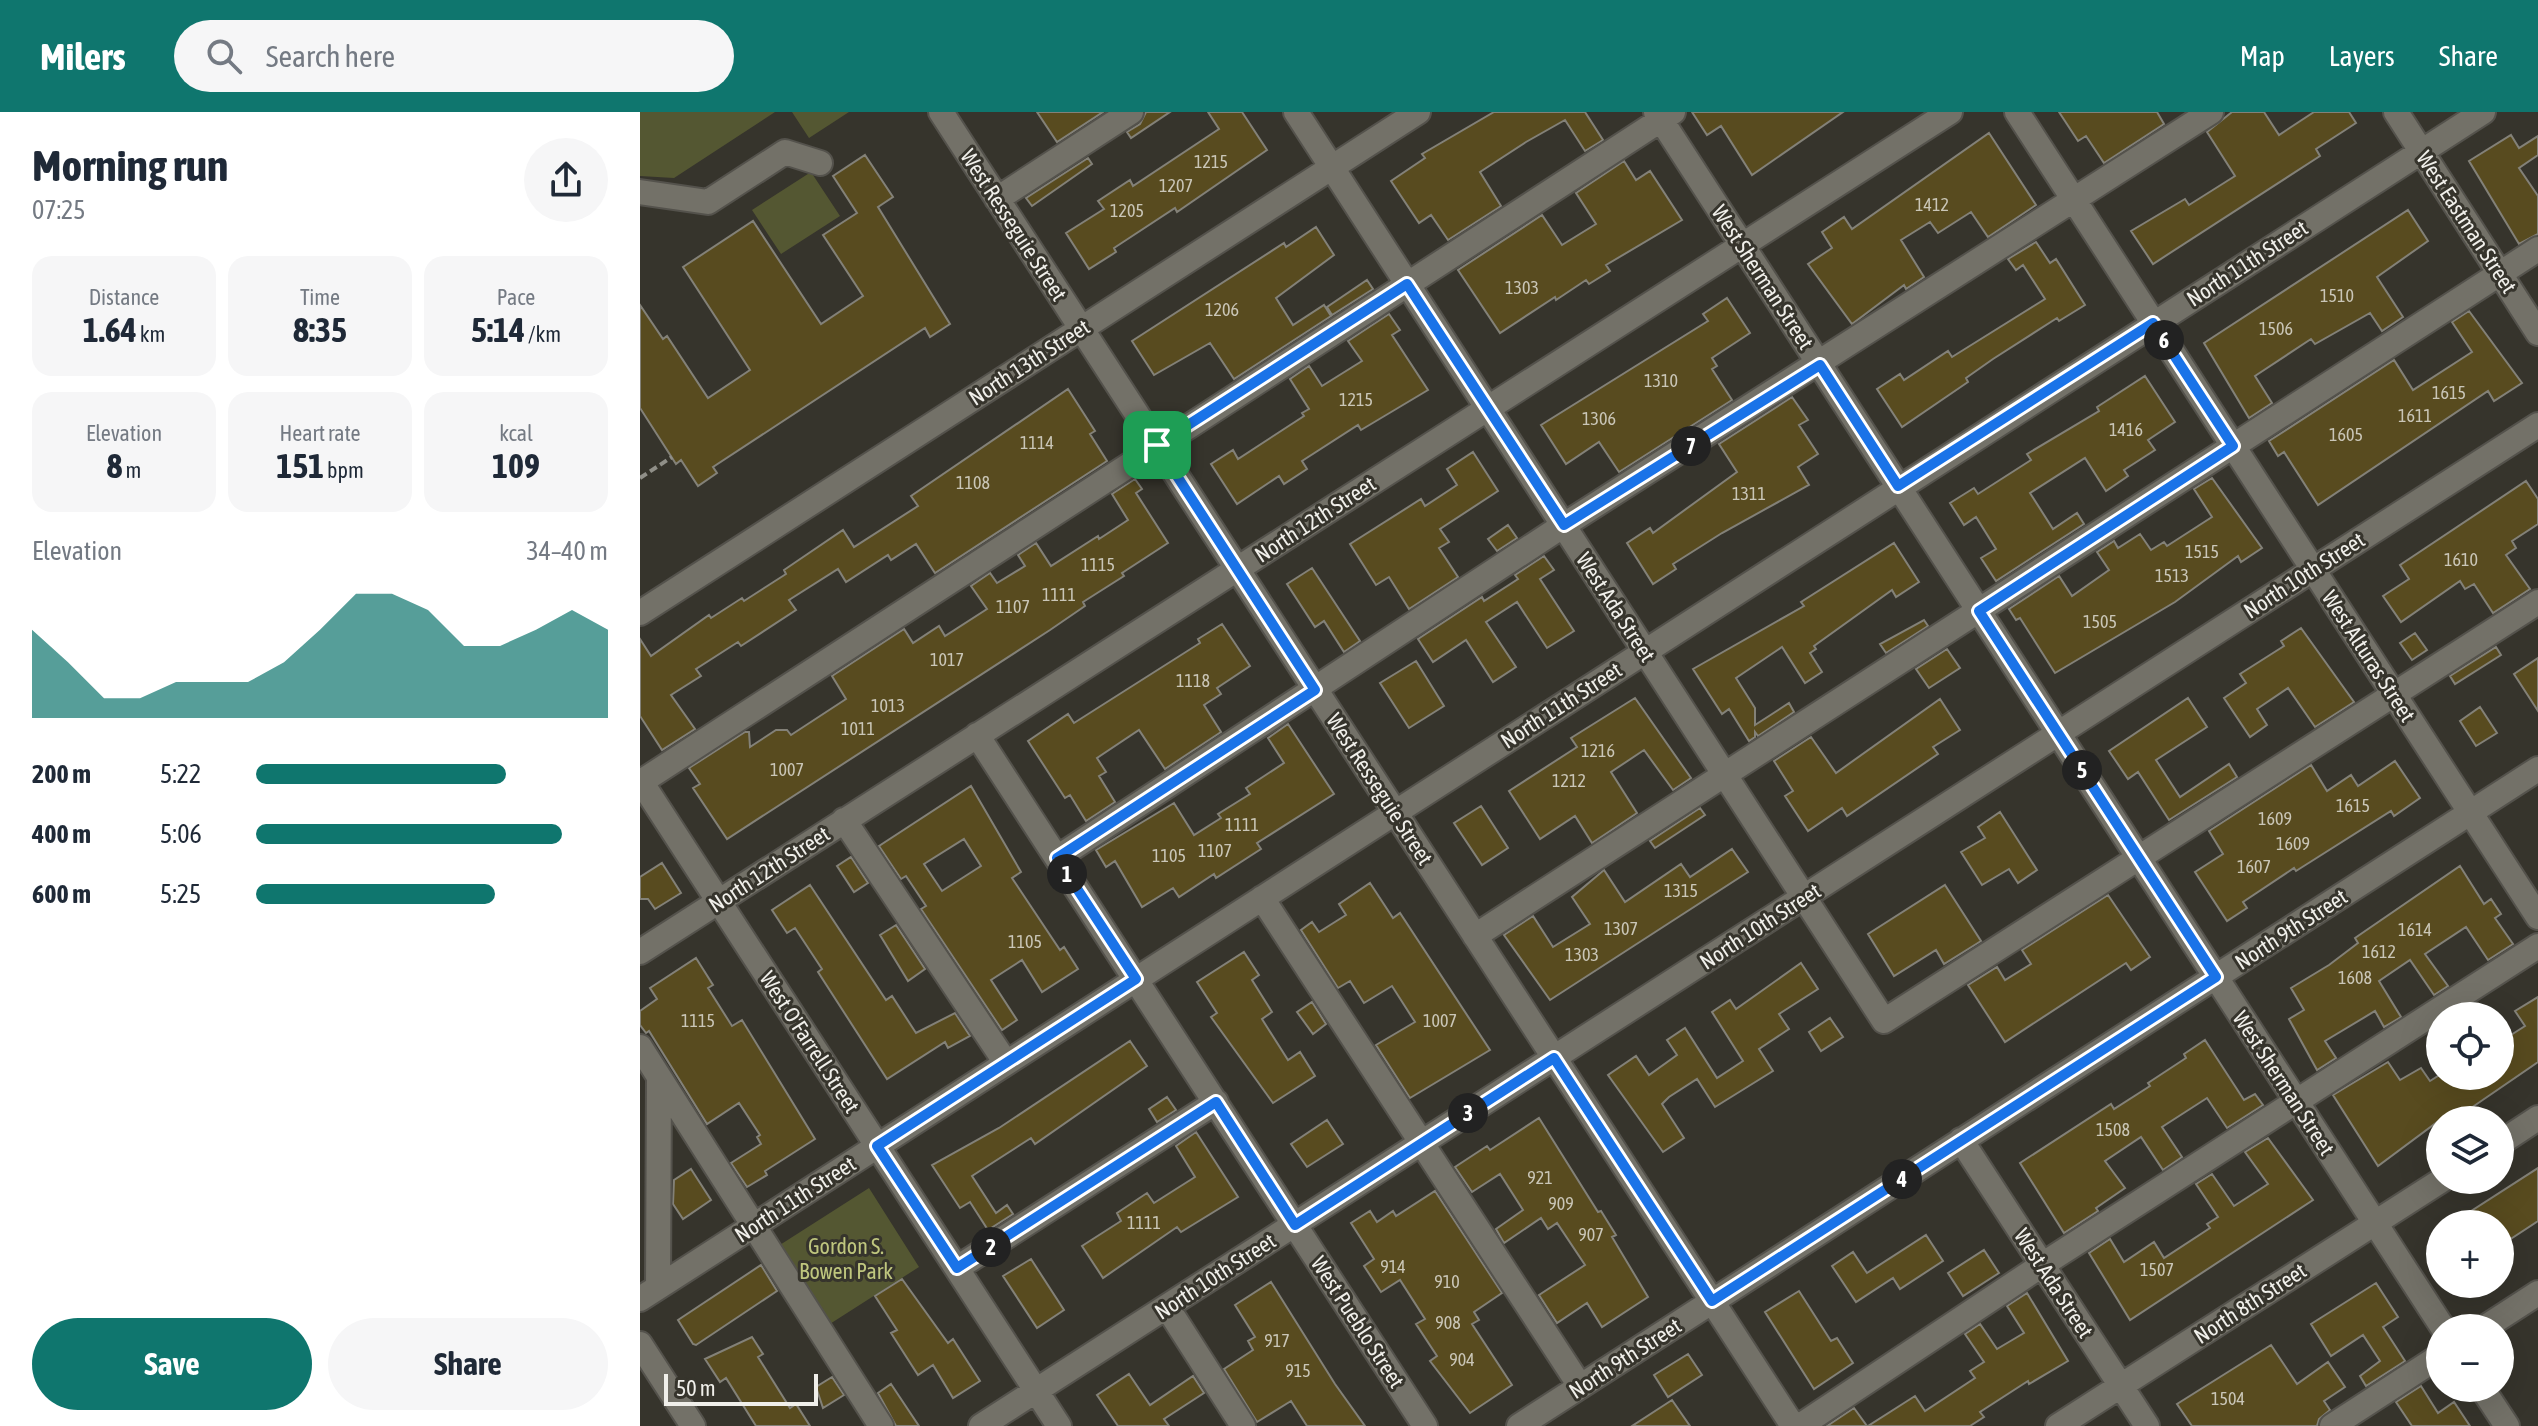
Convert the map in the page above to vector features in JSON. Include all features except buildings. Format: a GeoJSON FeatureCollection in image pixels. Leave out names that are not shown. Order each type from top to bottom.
{"type":"FeatureCollection","features":[{"type":"Feature","properties":{"kind":"street","name":"West Resseguie Street"},"geometry":{"type":"LineString","coordinates":[[941,112],[1793,1426]]}},
{"type":"Feature","properties":{"kind":"street"},"geometry":{"type":"LineString","coordinates":[[997,199],[1131,112]]}},
{"type":"Feature","properties":{"kind":"street","name":"West Ada Street"},"geometry":{"type":"LineString","coordinates":[[1296,112],[1884,1021],[2139,857]]}},
{"type":"Feature","properties":{"kind":"street","name":"North 13th Street"},"geometry":{"type":"LineString","coordinates":[[640,613],[1418,112]]}},
{"type":"Feature","properties":{"kind":"street","name":"North 12th Street"},"geometry":{"type":"LineString","coordinates":[[640,952],[1950,112]]}},
{"type":"Feature","properties":{"kind":"street","name":"West Alturas Street"},"geometry":{"type":"LineString","coordinates":[[2017,112],[2538,917]]}},
{"type":"Feature","properties":{"kind":"street"},"geometry":{"type":"LineString","coordinates":[[1057,858],[1564,525],[1820,365],[2211,112]]}},
{"type":"Feature","properties":{"kind":"street","name":"West Eastman Street"},"geometry":{"type":"LineString","coordinates":[[2396,112],[2538,333]]}},
{"type":"Feature","properties":{"kind":"street","name":"North 11th Street"},"geometry":{"type":"LineString","coordinates":[[649,1293],[2483,112]]}},
{"type":"Feature","properties":{"kind":"street"},"geometry":{"type":"LineString","coordinates":[[641,781],[1663,115]]}},
{"type":"Feature","properties":{"kind":"street","name":"West Sherman Street"},"geometry":{"type":"LineString","coordinates":[[1663,115],[1742,245],[2434,1314]]}},
{"type":"Feature","properties":{"kind":"street"},"geometry":{"type":"LineString","coordinates":[[640,192],[708,202],[785,152],[820,163]]}},
{"type":"Feature","properties":{"kind":"street"},"geometry":{"type":"LineString","coordinates":[[1475,936],[2538,249]]}},
{"type":"Feature","properties":{"kind":"street","name":"North 10th Street"},"geometry":{"type":"LineString","coordinates":[[981,1426],[2538,425]]}},
{"type":"Feature","properties":{"kind":"street"},"geometry":{"type":"LineString","coordinates":[[2139,857],[2538,602]]}},
{"type":"Feature","properties":{"kind":"street","name":"West Pueblo Street"},"geometry":{"type":"LineString","coordinates":[[977,735],[1425,1426]]}},
{"type":"Feature","properties":{"kind":"street","name":"North 9th Street"},"geometry":{"type":"LineString","coordinates":[[1519,1426],[2538,769]]}},
{"type":"Feature","properties":{"kind":"street","name":"West O'Farrell Street"},"geometry":{"type":"LineString","coordinates":[[641,781],[1059,1426]]}},
{"type":"Feature","properties":{"kind":"street"},"geometry":{"type":"LineString","coordinates":[[844,820],[1006,1063]]}},
{"type":"Feature","properties":{"kind":"street"},"geometry":{"type":"LineString","coordinates":[[1262,898],[1580,1386]]}},
{"type":"Feature","properties":{"kind":"street"},"geometry":{"type":"LineString","coordinates":[[1800,1426],[2042,1265],[2538,946]]}},
{"type":"Feature","properties":{"kind":"street"},"geometry":{"type":"LineString","coordinates":[[640,1047],[881,1426]]}},
{"type":"Feature","properties":{"kind":"street"},"geometry":{"type":"LineString","coordinates":[[649,1293],[659,1078]]}},
{"type":"Feature","properties":{"kind":"street"},"geometry":{"type":"LineString","coordinates":[[957,1268],[1216,1102]]}},
{"type":"Feature","properties":{"kind":"street"},"geometry":{"type":"LineString","coordinates":[[2514,1134],[2538,1118]]}},
{"type":"Feature","properties":{"kind":"street","name":"West Ada Street"},"geometry":{"type":"LineString","coordinates":[[1961,1140],[2147,1426]]}},
{"type":"Feature","properties":{"kind":"street","name":"North 8th Street"},"geometry":{"type":"LineString","coordinates":[[2058,1426],[2426,1190]]}},
{"type":"Feature","properties":{"kind":"street"},"geometry":{"type":"LineString","coordinates":[[2506,1314],[2538,1293]]}},
{"type":"Feature","properties":{"kind":"street"},"geometry":{"type":"LineString","coordinates":[[1167,1307],[1243,1426]]}},
{"type":"Feature","properties":{"kind":"street"},"geometry":{"type":"LineString","coordinates":[[640,1344],[693,1426]]}},
{"type":"Feature","properties":{"kind":"street"},"geometry":{"type":"LineString","coordinates":[[2332,1426],[2426,1365]]}},
{"type":"Feature","properties":{"kind":"street"},"geometry":{"type":"LineString","coordinates":[[2491,1402],[2507,1426]]}},
{"type":"Feature","properties":{"kind":"path"},"geometry":{"type":"LineString","coordinates":[[640,478],[672,457]]}},
{"type":"Feature","properties":{"kind":"green space"},"geometry":{"type":"Polygon","coordinates":[[[640,112],[775,112],[674,178],[640,176],[640,112]]]}},
{"type":"Feature","properties":{"kind":"green space"},"geometry":{"type":"Polygon","coordinates":[[[792,112],[849,112],[809,138],[792,112]]]}},
{"type":"Feature","properties":{"kind":"green space"},"geometry":{"type":"Polygon","coordinates":[[[811,172],[840,216],[781,254],[752,210],[811,172]]]}},
{"type":"Feature","properties":{"kind":"green space","name":"Gordon S. Bowen Park"},"geometry":{"type":"Polygon","coordinates":[[[869,1188],[919,1267],[822,1329],[772,1250],[869,1188]]]}},
{"type":"Feature","properties":{"kind":"route"},"geometry":{"type":"LineString","coordinates":[[1407,284],[1564,525],[1820,365],[1898,486],[2153,323],[2233,446],[1979,611],[2216,977],[1712,1301],[1554,1058],[1295,1225],[1216,1102],[957,1268],[877,1146],[1136,979],[1057,858],[1315,690],[1157,445],[1407,284]]}}]}
